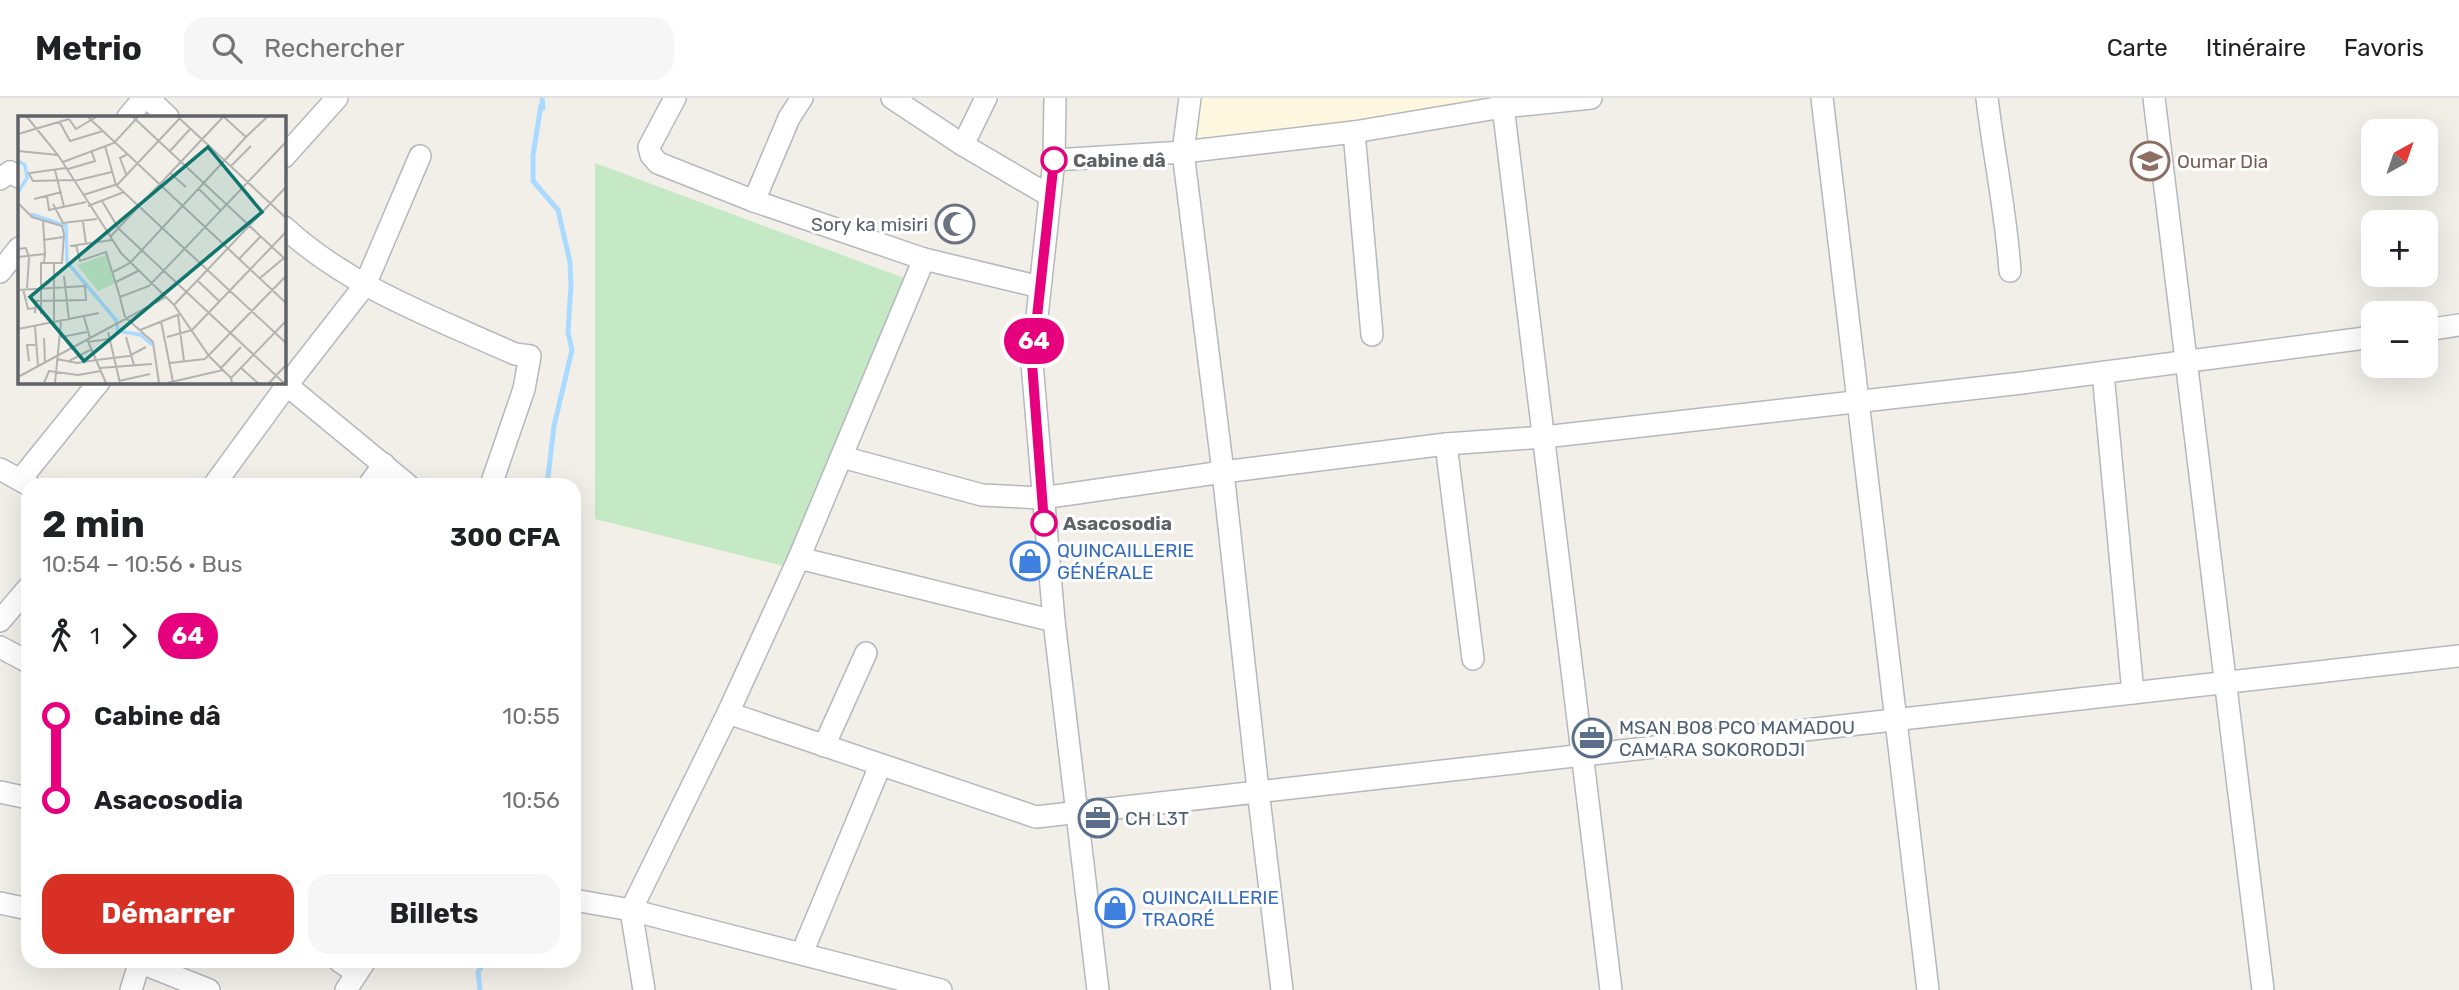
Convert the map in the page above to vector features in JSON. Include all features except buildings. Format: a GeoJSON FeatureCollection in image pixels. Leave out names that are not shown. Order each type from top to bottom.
{"type":"FeatureCollection","features":[{"type":"Feature","properties":{"kind":"street"},"geometry":{"type":"LineString","coordinates":[[129,116],[146,98],[167,116]]}},
{"type":"Feature","properties":{"kind":"street"},"geometry":{"type":"LineString","coordinates":[[285,156],[337,98]]}},
{"type":"Feature","properties":{"kind":"street"},"geometry":{"type":"LineString","coordinates":[[675,98],[649,147],[650,155],[658,163],[754,201],[924,259],[1040,287]]}},
{"type":"Feature","properties":{"kind":"street"},"geometry":{"type":"LineString","coordinates":[[754,201],[789,118],[802,98]]}},
{"type":"Feature","properties":{"kind":"street"},"geometry":{"type":"LineString","coordinates":[[892,98],[963,145],[1050,196]]}},
{"type":"Feature","properties":{"kind":"street"},"geometry":{"type":"LineString","coordinates":[[963,145],[986,98]]}},
{"type":"Feature","properties":{"kind":"street"},"geometry":{"type":"LineString","coordinates":[[1055,98],[1054,160],[1032,363],[1054,621],[1098,990]]}},
{"type":"Feature","properties":{"kind":"street"},"geometry":{"type":"LineString","coordinates":[[1191,98],[1183,152],[1223,472],[1282,990]]}},
{"type":"Feature","properties":{"kind":"street"},"geometry":{"type":"LineString","coordinates":[[1054,160],[1183,152],[1354,132],[1503,103],[1591,98]]}},
{"type":"Feature","properties":{"kind":"street"},"geometry":{"type":"LineString","coordinates":[[1822,98],[1928,990]]}},
{"type":"Feature","properties":{"kind":"street"},"geometry":{"type":"LineString","coordinates":[[1987,98],[2007,222],[2011,271]]}},
{"type":"Feature","properties":{"kind":"street"},"geometry":{"type":"LineString","coordinates":[[2154,98],[2263,990]]}},
{"type":"Feature","properties":{"kind":"street"},"geometry":{"type":"LineString","coordinates":[[1503,103],[1611,990]]}},
{"type":"Feature","properties":{"kind":"street"},"geometry":{"type":"LineString","coordinates":[[1354,132],[1372,335]]}},
{"type":"Feature","properties":{"kind":"street"},"geometry":{"type":"LineString","coordinates":[[219,478],[285,383],[365,285],[420,156]]}},
{"type":"Feature","properties":{"kind":"street"},"geometry":{"type":"LineString","coordinates":[[0,179],[10,172],[18,176]]}},
{"type":"Feature","properties":{"kind":"street"},"geometry":{"type":"LineString","coordinates":[[285,228],[310,251],[365,285],[515,354],[530,356],[524,389],[493,478]]}},
{"type":"Feature","properties":{"kind":"street"},"geometry":{"type":"LineString","coordinates":[[644,990],[631,910],[799,558],[924,259]]}},
{"type":"Feature","properties":{"kind":"street"},"geometry":{"type":"LineString","coordinates":[[2438,328],[2459,325]]}},
{"type":"Feature","properties":{"kind":"street"},"geometry":{"type":"LineString","coordinates":[[842,457],[982,495],[1042,498],[1446,444],[1544,437],[1858,402],[2361,339]]}},
{"type":"Feature","properties":{"kind":"street"},"geometry":{"type":"LineString","coordinates":[[2103,373],[2133,693]]}},
{"type":"Feature","properties":{"kind":"street"},"geometry":{"type":"LineString","coordinates":[[28,478],[99,383]]}},
{"type":"Feature","properties":{"kind":"street"},"geometry":{"type":"LineString","coordinates":[[285,383],[400,478]]}},
{"type":"Feature","properties":{"kind":"street"},"geometry":{"type":"LineString","coordinates":[[1446,444],[1472,659]]}},
{"type":"Feature","properties":{"kind":"street"},"geometry":{"type":"LineString","coordinates":[[374,478],[384,464]]}},
{"type":"Feature","properties":{"kind":"street"},"geometry":{"type":"LineString","coordinates":[[0,469],[21,480]]}},
{"type":"Feature","properties":{"kind":"street"},"geometry":{"type":"LineString","coordinates":[[799,558],[1054,621]]}},
{"type":"Feature","properties":{"kind":"street"},"geometry":{"type":"LineString","coordinates":[[0,621],[21,596]]}},
{"type":"Feature","properties":{"kind":"street"},"geometry":{"type":"LineString","coordinates":[[0,647],[21,658]]}},
{"type":"Feature","properties":{"kind":"street"},"geometry":{"type":"LineString","coordinates":[[824,746],[866,653]]}},
{"type":"Feature","properties":{"kind":"street"},"geometry":{"type":"LineString","coordinates":[[727,713],[1036,817],[1078,810],[2459,656]]}},
{"type":"Feature","properties":{"kind":"street"},"geometry":{"type":"LineString","coordinates":[[802,953],[880,766]]}},
{"type":"Feature","properties":{"kind":"street"},"geometry":{"type":"LineString","coordinates":[[0,792],[21,796]]}},
{"type":"Feature","properties":{"kind":"street"},"geometry":{"type":"LineString","coordinates":[[581,901],[631,910],[940,990]]}},
{"type":"Feature","properties":{"kind":"street"},"geometry":{"type":"LineString","coordinates":[[0,903],[21,908]]}},
{"type":"Feature","properties":{"kind":"street"},"geometry":{"type":"LineString","coordinates":[[131,990],[138,968]]}},
{"type":"Feature","properties":{"kind":"street"},"geometry":{"type":"LineString","coordinates":[[157,968],[209,990]]}},
{"type":"Feature","properties":{"kind":"shaded area"},"geometry":{"type":"Polygon","coordinates":[[[1194,98],[1498,98],[1499,106],[1187,147],[1194,98]]]}},
{"type":"Feature","properties":{"kind":"green space"},"geometry":{"type":"Polygon","coordinates":[[[595,163],[904,278],[783,566],[595,519],[595,163]]]}},
{"type":"Feature","properties":{"kind":"waterway"},"geometry":{"type":"LineString","coordinates":[[542,98],[543,108],[541,105],[533,155],[533,181],[558,210],[570,262],[568,332],[572,350],[554,426],[548,478]]}},
{"type":"Feature","properties":{"kind":"waterway"},"geometry":{"type":"LineString","coordinates":[[480,990],[478,972],[481,968]]}},
{"type":"Feature","properties":{"kind":"bus line","name":"64"},"geometry":{"type":"LineString","coordinates":[[1044,523],[1032,363],[1054,160]]}},
{"type":"Feature","properties":{"kind":"place","name":"Cabine dâ"},"geometry":{"type":"Point","coordinates":[1054,160]}},
{"type":"Feature","properties":{"kind":"place","name":"Oumar Dia"},"geometry":{"type":"Point","coordinates":[2150,161]}},
{"type":"Feature","properties":{"kind":"place","name":"Sory ka misiri"},"geometry":{"type":"Point","coordinates":[955,224]}},
{"type":"Feature","properties":{"kind":"place","name":"Asacosodia"},"geometry":{"type":"Point","coordinates":[1044,523]}},
{"type":"Feature","properties":{"kind":"place","name":"QUINCAILLERIE GÉNÉRALE"},"geometry":{"type":"Point","coordinates":[1030,561]}},
{"type":"Feature","properties":{"kind":"place","name":"MSAN B08 PCO MAMADOU CAMARA SOKORODJI"},"geometry":{"type":"Point","coordinates":[1592,738]}},
{"type":"Feature","properties":{"kind":"place","name":"CH L3T"},"geometry":{"type":"Point","coordinates":[1098,818]}},
{"type":"Feature","properties":{"kind":"place","name":"QUINCAILLERIE TRAORÉ"},"geometry":{"type":"Point","coordinates":[1115,908]}}]}
